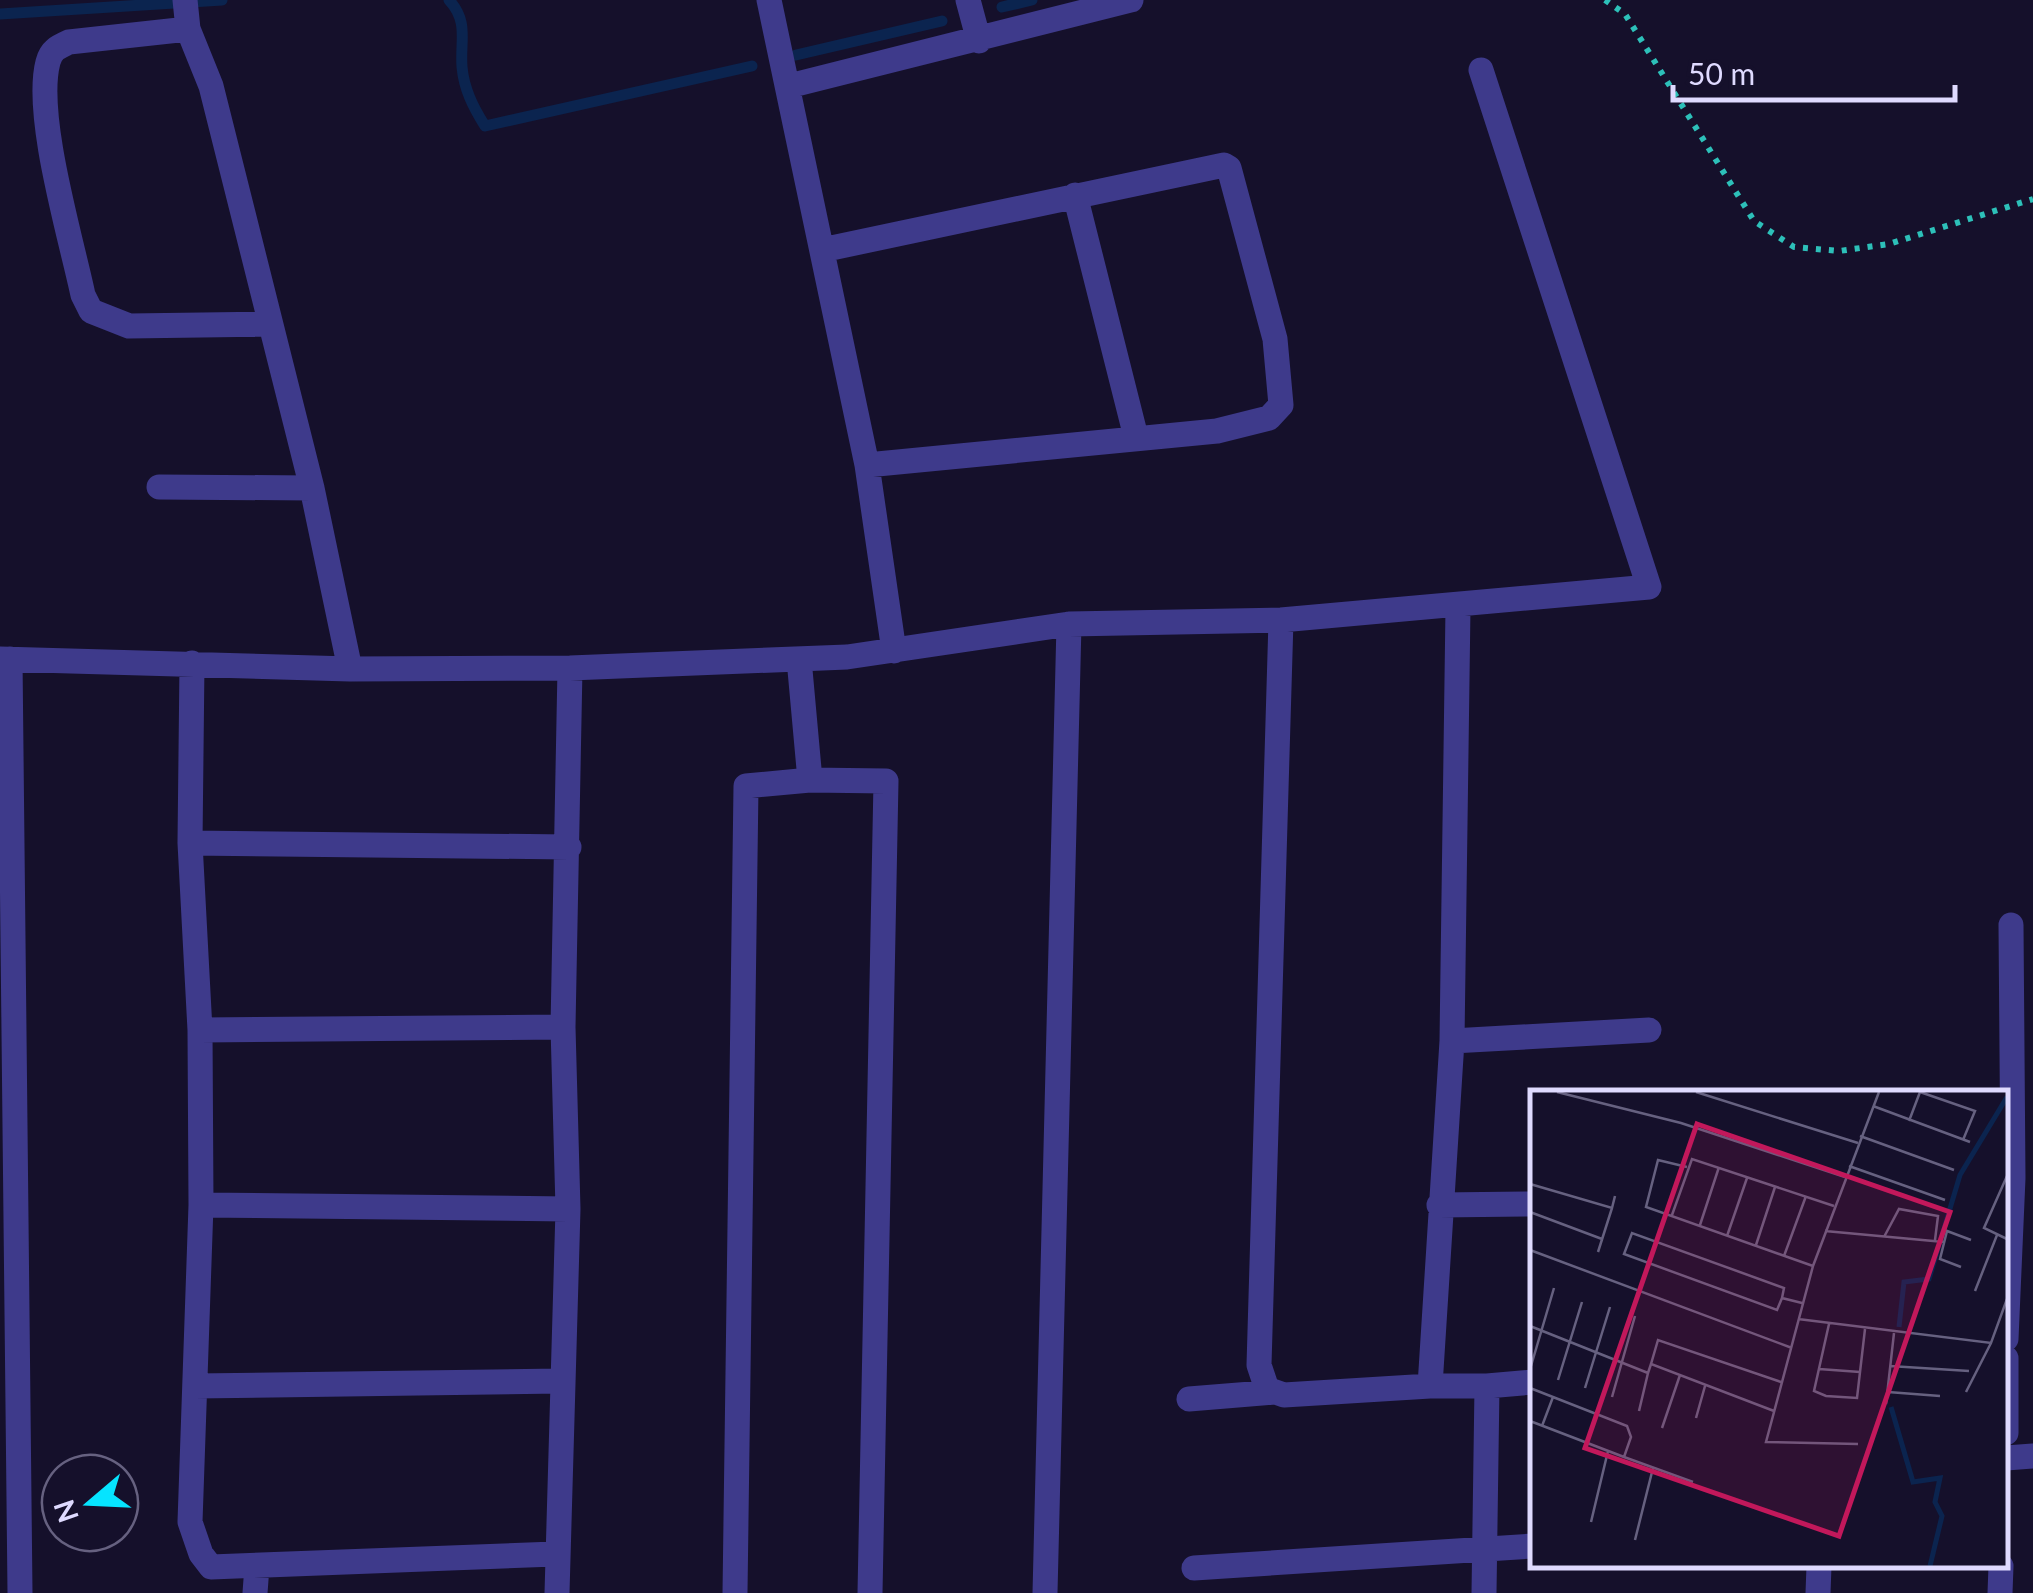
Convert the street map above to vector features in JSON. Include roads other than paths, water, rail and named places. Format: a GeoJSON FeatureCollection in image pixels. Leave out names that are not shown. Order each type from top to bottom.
{"type":"FeatureCollection","features":[{"type":"Feature","properties":{"kind":"street"},"geometry":{"type":"LineString","coordinates":[[185,0],[188,29],[211,86],[312,488],[350,670]]}},
{"type":"Feature","properties":{"kind":"street"},"geometry":{"type":"LineString","coordinates":[[770,0],[867,464],[894,651]]}},
{"type":"Feature","properties":{"kind":"street"},"geometry":{"type":"LineString","coordinates":[[968,0],[979,41]]}},
{"type":"Feature","properties":{"kind":"street"},"geometry":{"type":"LineString","coordinates":[[789,86],[1131,0]]}},
{"type":"Feature","properties":{"kind":"street"},"geometry":{"type":"LineString","coordinates":[[188,29],[69,42],[55,48],[48,60],[44,101],[83,296],[91,311],[129,326],[270,324]]}},
{"type":"Feature","properties":{"kind":"street"},"geometry":{"type":"LineString","coordinates":[[20,1593],[5,659],[350,670],[570,668],[799,659],[894,651],[1069,624],[1281,620],[1649,587],[1481,70]]}},
{"type":"Feature","properties":{"kind":"street"},"geometry":{"type":"LineString","coordinates":[[822,250],[1219,164],[1230,168],[1275,340],[1282,405],[1269,418],[1217,431],[867,464]]}},
{"type":"Feature","properties":{"kind":"street"},"geometry":{"type":"LineString","coordinates":[[1075,196],[1136,437]]}},
{"type":"Feature","properties":{"kind":"street"},"geometry":{"type":"LineString","coordinates":[[159,486],[312,488]]}},
{"type":"Feature","properties":{"kind":"street"},"geometry":{"type":"LineString","coordinates":[[1430,1386],[1452,1040],[1458,607]]}},
{"type":"Feature","properties":{"kind":"street"},"geometry":{"type":"LineString","coordinates":[[1281,620],[1259,1364],[1267,1389],[1284,1395],[1530,1382]]}},
{"type":"Feature","properties":{"kind":"street"},"geometry":{"type":"LineString","coordinates":[[1045,1593],[1069,624]]}},
{"type":"Feature","properties":{"kind":"street"},"geometry":{"type":"LineString","coordinates":[[799,659],[810,780]]}},
{"type":"Feature","properties":{"kind":"street"},"geometry":{"type":"LineString","coordinates":[[192,663],[190,843],[200,1030],[201,1205],[190,1522],[200,1554],[211,1567],[555,1554]]}},
{"type":"Feature","properties":{"kind":"street"},"geometry":{"type":"LineString","coordinates":[[557,1593],[555,1554],[568,1209],[564,1027],[570,668]]}},
{"type":"Feature","properties":{"kind":"street"},"geometry":{"type":"LineString","coordinates":[[736,1593],[746,786],[810,780],[886,781],[870,1593]]}},
{"type":"Feature","properties":{"kind":"street"},"geometry":{"type":"LineString","coordinates":[[190,843],[569,847]]}},
{"type":"Feature","properties":{"kind":"street"},"geometry":{"type":"LineString","coordinates":[[2008,1320],[2023,1175],[2012,925]]}},
{"type":"Feature","properties":{"kind":"street"},"geometry":{"type":"LineString","coordinates":[[200,1030],[564,1027]]}},
{"type":"Feature","properties":{"kind":"street"},"geometry":{"type":"LineString","coordinates":[[1452,1040],[1649,1030]]}},
{"type":"Feature","properties":{"kind":"street"},"geometry":{"type":"LineString","coordinates":[[1439,1204],[1530,1204]]}},
{"type":"Feature","properties":{"kind":"street"},"geometry":{"type":"LineString","coordinates":[[201,1205],[568,1209]]}},
{"type":"Feature","properties":{"kind":"street"},"geometry":{"type":"LineString","coordinates":[[195,1386],[560,1381]]}},
{"type":"Feature","properties":{"kind":"street"},"geometry":{"type":"LineString","coordinates":[[1484,1593],[1487,1386]]}},
{"type":"Feature","properties":{"kind":"street"},"geometry":{"type":"LineString","coordinates":[[1189,1399],[1275,1392]]}},
{"type":"Feature","properties":{"kind":"street"},"geometry":{"type":"LineString","coordinates":[[2008,1458],[2033,1456]]}},
{"type":"Feature","properties":{"kind":"street"},"geometry":{"type":"LineString","coordinates":[[1194,1568],[1530,1546]]}},
{"type":"Feature","properties":{"kind":"street"},"geometry":{"type":"LineString","coordinates":[[255,1593],[257,1566]]}},
{"type":"Feature","properties":{"kind":"street"},"geometry":{"type":"LineString","coordinates":[[1818,1593],[1820,1568]]}},
{"type":"Feature","properties":{"kind":"street"},"geometry":{"type":"LineString","coordinates":[[2000,1593],[2001,1568]]}},
{"type":"Feature","properties":{"kind":"waterway"},"geometry":{"type":"LineString","coordinates":[[0,14],[222,0]]}},
{"type":"Feature","properties":{"kind":"waterway"},"geometry":{"type":"LineString","coordinates":[[449,0],[461,24],[465,83],[485,126],[752,66]]}},
{"type":"Feature","properties":{"kind":"waterway"},"geometry":{"type":"LineString","coordinates":[[1002,7],[1032,0]]}},
{"type":"Feature","properties":{"kind":"waterway"},"geometry":{"type":"LineString","coordinates":[[796,55],[942,21]]}}]}
